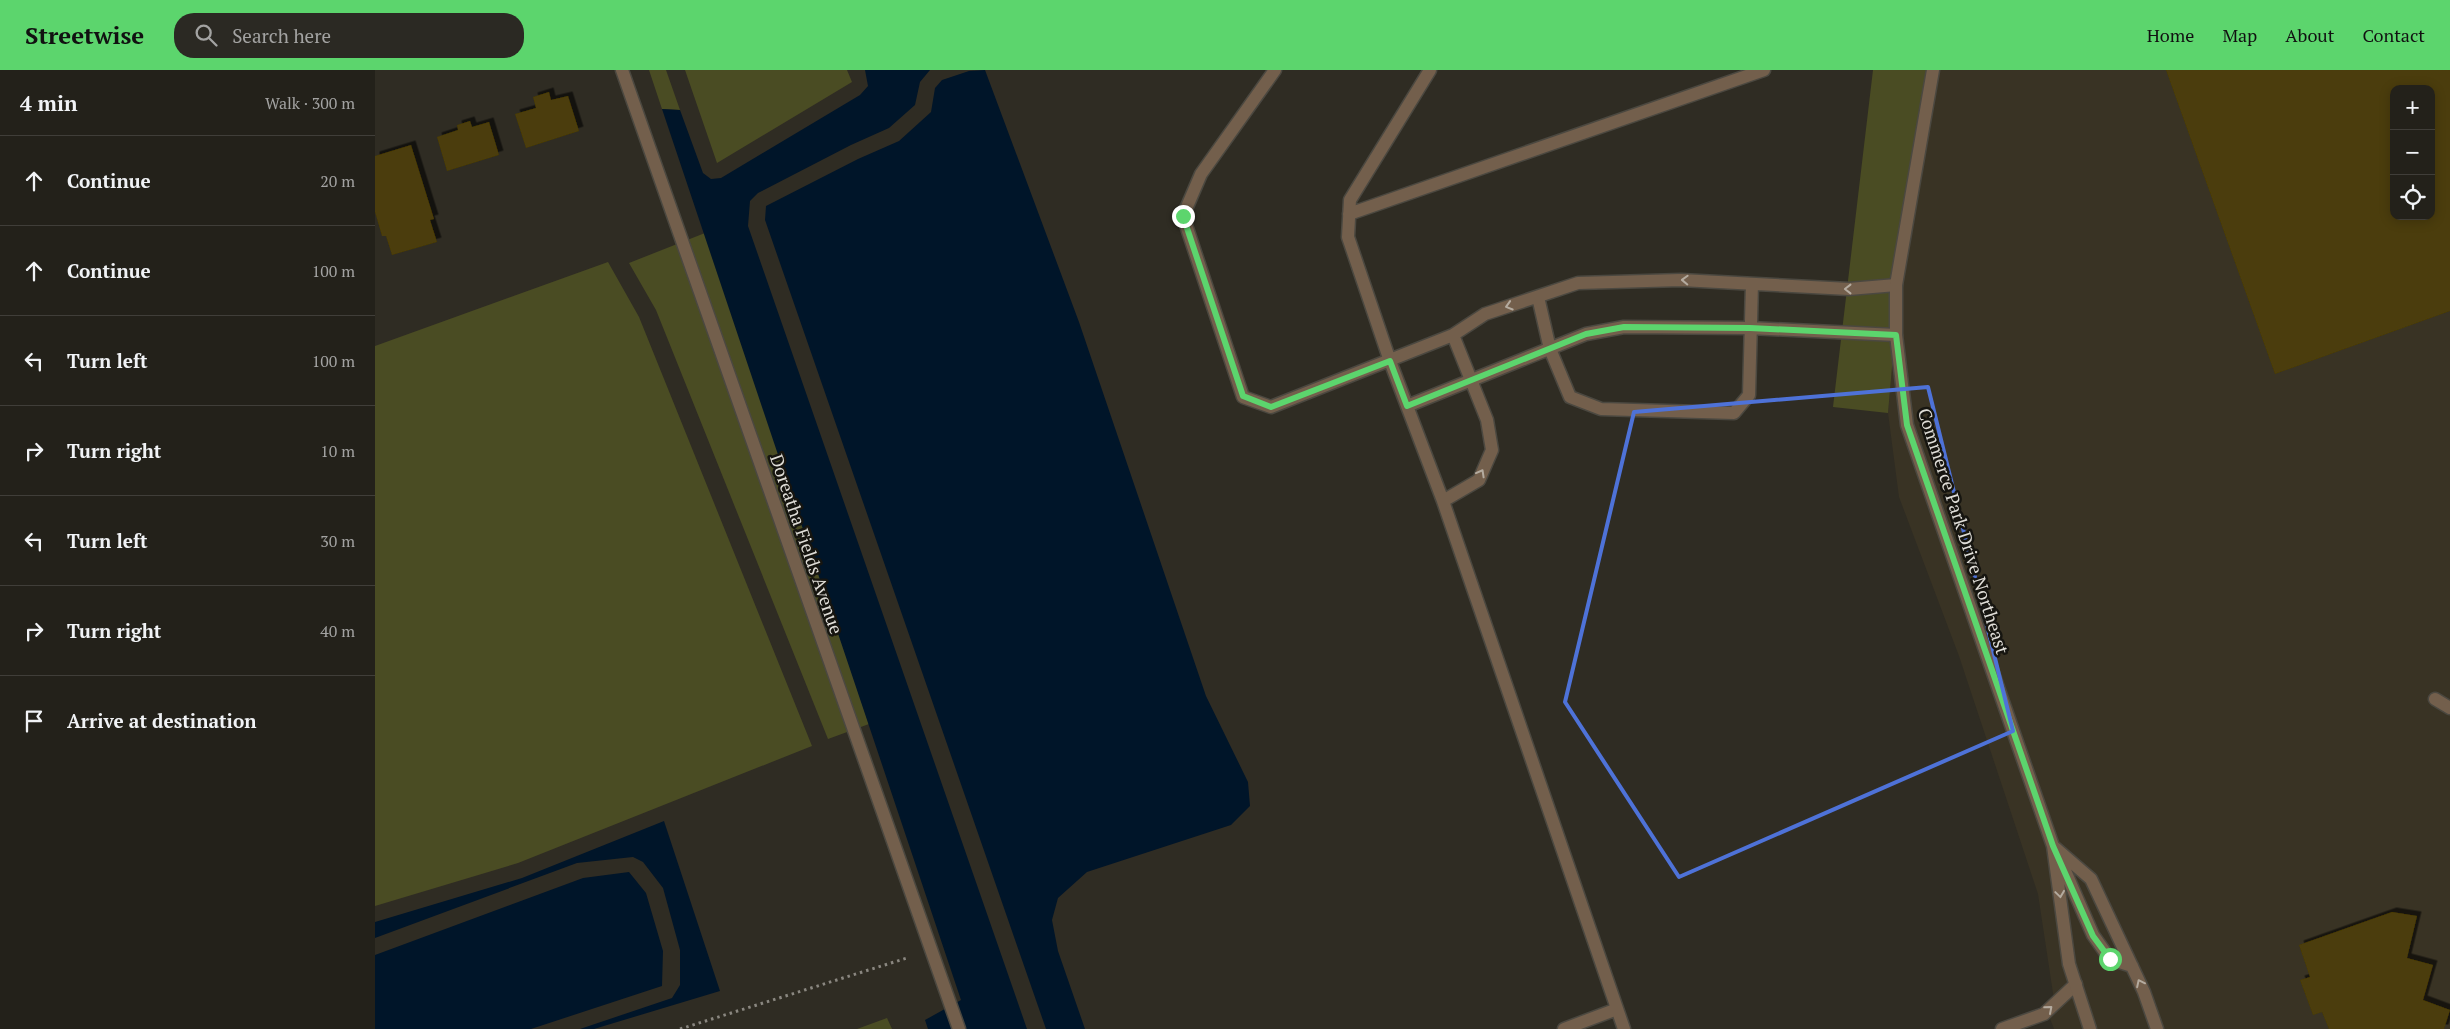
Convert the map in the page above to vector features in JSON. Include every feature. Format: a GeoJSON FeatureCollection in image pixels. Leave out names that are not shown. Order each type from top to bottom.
{"type":"FeatureCollection","features":[{"type":"Feature","properties":{"kind":"street","name":"Doreatha Fields Avenue"},"geometry":{"type":"LineString","coordinates":[[622,70],[959,1029]]}},
{"type":"Feature","properties":{"kind":"street"},"geometry":{"type":"LineString","coordinates":[[1275,70],[1201,174],[1183,216],[1243,396],[1271,407],[1453,335],[1485,314],[1578,283],[1681,280],[1849,289],[1896,285]]}},
{"type":"Feature","properties":{"kind":"street"},"geometry":{"type":"LineString","coordinates":[[1430,70],[1350,200],[1348,237],[1390,361],[1443,501],[1624,1029]]}},
{"type":"Feature","properties":{"kind":"street"},"geometry":{"type":"LineString","coordinates":[[1349,214],[1763,70]]}},
{"type":"Feature","properties":{"kind":"street","name":"Commerce Park Drive Northeast"},"geometry":{"type":"LineString","coordinates":[[1933,70],[1896,285],[1896,335],[1907,425],[2053,846],[2069,964],[2090,1029]]}},
{"type":"Feature","properties":{"kind":"street"},"geometry":{"type":"LineString","coordinates":[[1538,297],[1550,349],[1570,397],[1601,409],[1735,413],[1749,394],[1752,284]]}},
{"type":"Feature","properties":{"kind":"street"},"geometry":{"type":"LineString","coordinates":[[1407,406],[1586,334],[1624,327],[1750,328],[1896,335]]}},
{"type":"Feature","properties":{"kind":"street"},"geometry":{"type":"LineString","coordinates":[[1443,501],[1479,480],[1492,450],[1487,420],[1453,335]]}},
{"type":"Feature","properties":{"kind":"street"},"geometry":{"type":"LineString","coordinates":[[2435,699],[2450,708]]}},
{"type":"Feature","properties":{"kind":"street"},"geometry":{"type":"LineString","coordinates":[[2053,846],[2093,936],[2110,959],[2131,966]]}},
{"type":"Feature","properties":{"kind":"street","name":"Commerce Park Drive Northeast"},"geometry":{"type":"LineString","coordinates":[[2053,846],[2091,879],[2144,992],[2157,1029]]}},
{"type":"Feature","properties":{"kind":"street"},"geometry":{"type":"LineString","coordinates":[[2002,1029],[2044,1014],[2076,984]]}},
{"type":"Feature","properties":{"kind":"street"},"geometry":{"type":"LineString","coordinates":[[1564,1029],[1617,1010]]}},
{"type":"Feature","properties":{"kind":"path"},"geometry":{"type":"LineString","coordinates":[[680,1029],[910,957]]}},
{"type":"Feature","properties":{"kind":"highlighted area"},"geometry":{"type":"Polygon","coordinates":[[[1928,387],[2013,731],[1679,877],[1565,702],[1634,412],[1928,387]]]}},
{"type":"Feature","properties":{"kind":"shaded area"},"geometry":{"type":"Polygon","coordinates":[[[1928,70],[2450,70],[2450,1029],[2054,1029],[2049,1016],[2056,1013],[2038,894],[1959,656],[1899,497],[1888,413],[1909,174],[1928,70]]]}},
{"type":"Feature","properties":{"kind":"green space"},"geometry":{"type":"Polygon","coordinates":[[[649,70],[666,70],[680,110],[662,109],[649,70]]]}},
{"type":"Feature","properties":{"kind":"green space"},"geometry":{"type":"Polygon","coordinates":[[[685,70],[847,70],[852,82],[717,163],[685,70]]]}},
{"type":"Feature","properties":{"kind":"green space"},"geometry":{"type":"Polygon","coordinates":[[[1873,70],[1928,70],[1909,174],[1888,413],[1833,407],[1873,70]]]}},
{"type":"Feature","properties":{"kind":"green space"},"geometry":{"type":"Polygon","coordinates":[[[705,233],[869,724],[828,739],[656,310],[629,263],[705,233]]]}},
{"type":"Feature","properties":{"kind":"green space"},"geometry":{"type":"Polygon","coordinates":[[[608,262],[639,317],[812,746],[518,863],[375,906],[375,346],[608,262]]]}},
{"type":"Feature","properties":{"kind":"green space"},"geometry":{"type":"Polygon","coordinates":[[[887,1018],[892,1029],[857,1029],[887,1018]]]}},
{"type":"Feature","properties":{"kind":"water"},"geometry":{"type":"Polygon","coordinates":[[[865,70],[930,70],[920,82],[915,105],[889,128],[851,145],[758,193],[750,201],[748,226],[1027,1029],[928,1029],[925,1020],[961,1000],[662,109],[680,110],[703,173],[711,179],[721,178],[860,95],[868,86],[865,70]]]}},
{"type":"Feature","properties":{"kind":"water"},"geometry":{"type":"Polygon","coordinates":[[[985,70],[1079,322],[1206,696],[1248,782],[1250,806],[1231,825],[1087,872],[1058,898],[1052,920],[1058,951],[1085,1029],[1046,1029],[765,220],[766,206],[858,159],[899,141],[931,112],[935,88],[942,80],[969,71],[985,70]]]}},
{"type":"Feature","properties":{"kind":"water"},"geometry":{"type":"Polygon","coordinates":[[[664,821],[720,991],[594,1029],[580,1029],[672,998],[680,985],[680,950],[663,888],[643,862],[633,857],[577,863],[375,938],[375,922],[522,878],[664,821]]]}},
{"type":"Feature","properties":{"kind":"water"},"geometry":{"type":"Polygon","coordinates":[[[629,872],[646,893],[663,951],[662,986],[531,1029],[375,1029],[375,955],[583,878],[629,872]]]}},
{"type":"Feature","properties":{"kind":"building"},"geometry":{"type":"Polygon","coordinates":[[[2166,70],[2450,70],[2450,311],[2275,374],[2166,70]]]}},
{"type":"Feature","properties":{"kind":"building"},"geometry":{"type":"Polygon","coordinates":[[[549,92],[551,100],[568,96],[579,131],[526,148],[515,114],[536,108],[533,97],[549,92]]]}},
{"type":"Feature","properties":{"kind":"building"},"geometry":{"type":"Polygon","coordinates":[[[470,121],[472,127],[489,122],[499,155],[447,171],[437,137],[458,130],[457,125],[470,121]]]}},
{"type":"Feature","properties":{"kind":"building"},"geometry":{"type":"Polygon","coordinates":[[[411,145],[434,219],[430,220],[437,242],[392,255],[386,236],[382,236],[375,212],[375,156],[411,145]]]}},
{"type":"Feature","properties":{"kind":"building"},"geometry":{"type":"Polygon","coordinates":[[[2392,912],[2417,916],[2407,958],[2433,965],[2423,1000],[2450,1010],[2444,1029],[2329,1029],[2322,1012],[2313,1015],[2300,980],[2310,977],[2299,945],[2392,912]]]}},
{"type":"Feature","properties":{"kind":"route"},"geometry":{"type":"LineString","coordinates":[[1183,216],[1243,396],[1271,407],[1390,361],[1407,406],[1586,334],[1624,327],[1750,328],[1896,335],[1900,381],[1907,425],[2053,846],[2093,936],[2110,959]]}}]}
